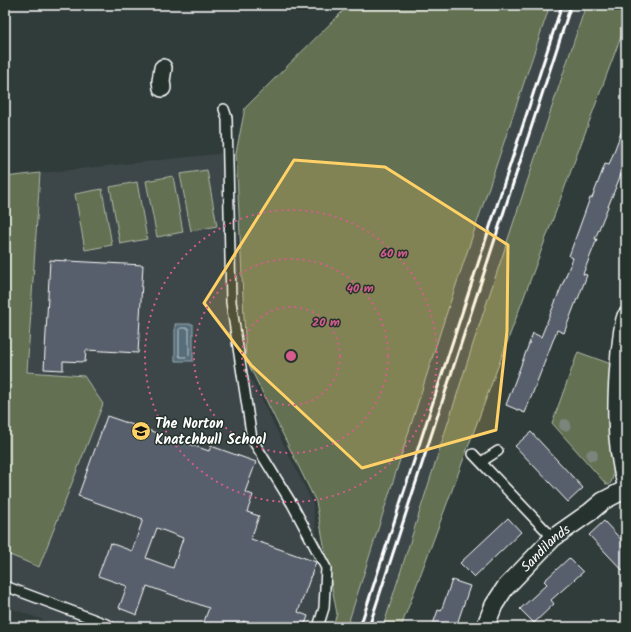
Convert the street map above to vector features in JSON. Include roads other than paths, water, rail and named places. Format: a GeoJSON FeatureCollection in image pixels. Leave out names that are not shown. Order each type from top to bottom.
{"type":"FeatureCollection","features":[{"type":"Feature","properties":{"kind":"street"},"geometry":{"type":"LineString","coordinates":[[162,88],[161,81],[164,68]]}},
{"type":"Feature","properties":{"kind":"street"},"geometry":{"type":"LineString","coordinates":[[626,316],[623,324],[618,373],[617,418],[626,484]]}},
{"type":"Feature","properties":{"kind":"street","name":"Sandilands"},"geometry":{"type":"LineString","coordinates":[[488,626],[494,605],[505,588],[554,538],[603,501],[626,489]]}},
{"type":"Feature","properties":{"kind":"lane"},"geometry":{"type":"LineString","coordinates":[[224,109],[227,118],[231,302],[252,439],[292,504],[326,568],[324,608],[318,627]]}},
{"type":"Feature","properties":{"kind":"lane"},"geometry":{"type":"LineString","coordinates":[[481,462],[498,451]]}},
{"type":"Feature","properties":{"kind":"lane"},"geometry":{"type":"LineString","coordinates":[[473,454],[554,538]]}},
{"type":"Feature","properties":{"kind":"lane"},"geometry":{"type":"LineString","coordinates":[[5,586],[109,625],[109,627]]}},
{"type":"Feature","properties":{"kind":"water"},"geometry":{"type":"Polygon","coordinates":[[[175,324],[193,324],[193,361],[175,361],[175,324]]]}},
{"type":"Feature","properties":{"kind":"railway"},"geometry":{"type":"LineString","coordinates":[[360,627],[562,5]]}},
{"type":"Feature","properties":{"kind":"railway"},"geometry":{"type":"LineString","coordinates":[[369,627],[571,5]]}},
{"type":"Feature","properties":{"kind":"place","name":"The Norton Knatchbull School"},"geometry":{"type":"Point","coordinates":[141,431]}}]}
